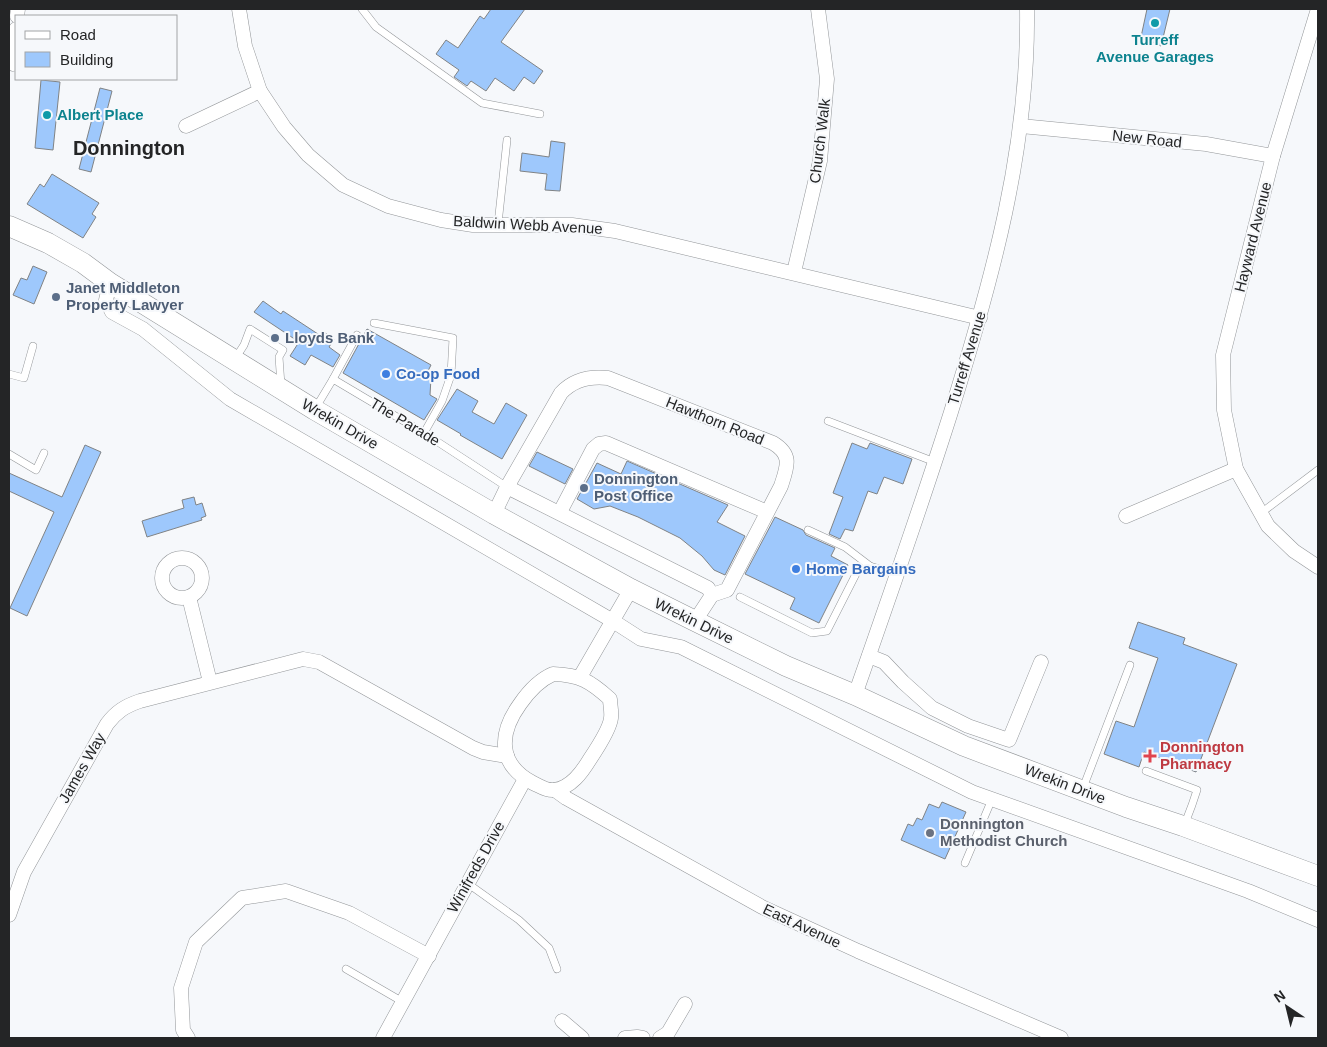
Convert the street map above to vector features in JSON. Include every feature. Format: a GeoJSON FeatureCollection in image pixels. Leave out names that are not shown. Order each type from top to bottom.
{"type":"FeatureCollection","features":[{"type":"Feature","properties":{"kind":"street","name":"Baldwin Webb Avenue"},"geometry":{"type":"LineString","coordinates":[[239,9],[245,46],[260,91],[284,127],[308,155],[343,185],[388,206],[441,220],[465,223],[572,225],[616,231],[794,272],[980,318]]}},
{"type":"Feature","properties":{"kind":"street","name":"Church Walk"},"geometry":{"type":"LineString","coordinates":[[794,272],[820,161],[827,79],[818,9]]}},
{"type":"Feature","properties":{"kind":"street","name":"Turreff Avenue"},"geometry":{"type":"LineString","coordinates":[[855,695],[935,462],[980,318],[1004,226],[1021,126],[1028,51],[1027,9]]}},
{"type":"Feature","properties":{"kind":"street","name":"Hayward Avenue"},"geometry":{"type":"LineString","coordinates":[[1318,10],[1273,156],[1223,355],[1224,410],[1236,468],[1268,526],[1294,551],[1318,567]]}},
{"type":"Feature","properties":{"kind":"street"},"geometry":{"type":"LineString","coordinates":[[13,64],[12,47],[15,34]]}},
{"type":"Feature","properties":{"kind":"street"},"geometry":{"type":"LineString","coordinates":[[186,126],[260,91]]}},
{"type":"Feature","properties":{"kind":"street","name":"New Road"},"geometry":{"type":"LineString","coordinates":[[1021,126],[1206,144],[1273,156]]}},
{"type":"Feature","properties":{"kind":"street","name":"Wrekin Drive"},"geometry":{"type":"LineString","coordinates":[[9,226],[48,243],[82,263],[110,283],[315,410],[494,514],[631,589],[695,621],[786,666],[855,695],[964,746],[1082,791],[1318,876]]}},
{"type":"Feature","properties":{"kind":"street"},"geometry":{"type":"LineString","coordinates":[[110,283],[106,300],[112,312],[143,329],[230,399],[641,639],[681,647],[972,792],[1248,891],[1318,920]]}},
{"type":"Feature","properties":{"kind":"street","name":"Hawthorn Road"},"geometry":{"type":"LineString","coordinates":[[507,487],[561,393],[578,380],[595,376],[608,378],[773,443],[782,449],[787,457],[781,486],[727,590],[712,595],[695,621]]}},
{"type":"Feature","properties":{"kind":"street"},"geometry":{"type":"LineString","coordinates":[[560,512],[593,449],[598,444],[606,443],[767,512]]}},
{"type":"Feature","properties":{"kind":"street"},"geometry":{"type":"LineString","coordinates":[[1126,516],[1236,468]]}},
{"type":"Feature","properties":{"kind":"street"},"geometry":{"type":"LineString","coordinates":[[494,514],[507,487]]}},
{"type":"Feature","properties":{"kind":"street","name":"The Parade"},"geometry":{"type":"LineString","coordinates":[[507,487],[708,588],[712,595]]}},
{"type":"Feature","properties":{"kind":"street"},"geometry":{"type":"LineString","coordinates":[[580,677],[631,589]]}},
{"type":"Feature","properties":{"kind":"street"},"geometry":{"type":"LineString","coordinates":[[188,597],[210,682]]}},
{"type":"Feature","properties":{"kind":"street"},"geometry":{"type":"LineString","coordinates":[[869,656],[884,662],[932,708],[968,726],[1009,740],[1041,662]]}},
{"type":"Feature","properties":{"kind":"street","name":"James Way"},"geometry":{"type":"LineString","coordinates":[[9,915],[24,872],[114,714],[124,707],[140,701],[295,661],[319,662],[473,748],[483,752],[507,756]]}},
{"type":"Feature","properties":{"kind":"street"},"geometry":{"type":"LineString","coordinates":[[553,674],[580,677],[610,699],[611,720],[596,750],[578,777],[555,790],[545,789],[525,779],[510,764],[507,756],[504,746],[507,724],[526,694],[542,679],[553,674]]}},
{"type":"Feature","properties":{"kind":"street","name":"Winifreds Drive"},"geometry":{"type":"LineString","coordinates":[[383,1038],[525,779]]}},
{"type":"Feature","properties":{"kind":"street","name":"East Avenue"},"geometry":{"type":"LineString","coordinates":[[555,790],[566,798],[762,907],[858,952],[1061,1038]]}},
{"type":"Feature","properties":{"kind":"street"},"geometry":{"type":"LineString","coordinates":[[188,1038],[184,1030],[181,988],[196,942],[242,898],[286,892],[349,914],[429,956]]}},
{"type":"Feature","properties":{"kind":"street"},"geometry":{"type":"LineString","coordinates":[[660,1038],[668,1033],[685,1004]]}},
{"type":"Feature","properties":{"kind":"street"},"geometry":{"type":"LineString","coordinates":[[562,1021],[582,1038]]}},
{"type":"Feature","properties":{"kind":"street"},"geometry":{"type":"LineString","coordinates":[[625,1038],[637,1036],[644,1038]]}},
{"type":"Feature","properties":{"kind":"lane"},"geometry":{"type":"LineString","coordinates":[[362,9],[376,26],[482,103],[540,114]]}},
{"type":"Feature","properties":{"kind":"lane"},"geometry":{"type":"LineString","coordinates":[[498,224],[506,140]]}},
{"type":"Feature","properties":{"kind":"lane"},"geometry":{"type":"LineString","coordinates":[[374,322],[453,338],[451,375],[442,401],[424,433]]}},
{"type":"Feature","properties":{"kind":"lane"},"geometry":{"type":"LineString","coordinates":[[235,359],[250,329],[283,350],[279,357],[281,389]]}},
{"type":"Feature","properties":{"kind":"lane"},"geometry":{"type":"LineString","coordinates":[[315,410],[357,335]]}},
{"type":"Feature","properties":{"kind":"lane"},"geometry":{"type":"LineString","coordinates":[[9,374],[24,378],[32,346]]}},
{"type":"Feature","properties":{"kind":"lane","name":"The Parade"},"geometry":{"type":"LineString","coordinates":[[333,379],[424,433],[507,487]]}},
{"type":"Feature","properties":{"kind":"lane"},"geometry":{"type":"LineString","coordinates":[[828,422],[935,462]]}},
{"type":"Feature","properties":{"kind":"lane"},"geometry":{"type":"LineString","coordinates":[[9,454],[36,470],[44,453]]}},
{"type":"Feature","properties":{"kind":"lane"},"geometry":{"type":"LineString","coordinates":[[1261,513],[1318,470]]}},
{"type":"Feature","properties":{"kind":"lane"},"geometry":{"type":"LineString","coordinates":[[808,530],[845,547],[870,566],[896,574]]}},
{"type":"Feature","properties":{"kind":"lane"},"geometry":{"type":"LineString","coordinates":[[740,598],[812,633],[827,631],[857,572],[870,566]]}},
{"type":"Feature","properties":{"kind":"lane"},"geometry":{"type":"LineString","coordinates":[[1082,791],[1130,665]]}},
{"type":"Feature","properties":{"kind":"lane"},"geometry":{"type":"LineString","coordinates":[[1146,770],[1197,790],[1183,826]]}},
{"type":"Feature","properties":{"kind":"lane"},"geometry":{"type":"LineString","coordinates":[[965,863],[992,799]]}},
{"type":"Feature","properties":{"kind":"lane"},"geometry":{"type":"LineString","coordinates":[[467,883],[519,920],[549,948],[557,969]]}},
{"type":"Feature","properties":{"kind":"lane"},"geometry":{"type":"LineString","coordinates":[[346,969],[403,1002]]}},
{"type":"Feature","properties":{"kind":"building"},"geometry":{"type":"Polygon","coordinates":[[[491,9],[525,9],[501,42],[543,71],[534,84],[524,77],[514,91],[495,78],[486,91],[471,81],[467,86],[454,77],[459,70],[436,54],[446,40],[458,48],[480,16],[484,19],[491,9]]]}},
{"type":"Feature","properties":{"kind":"building","name":"Turreff Avenue Garages"},"geometry":{"type":"Polygon","coordinates":[[[1147,9],[1170,9],[1161,46],[1141,37],[1147,9]]]}},
{"type":"Feature","properties":{"kind":"building","name":"Albert Place"},"geometry":{"type":"Polygon","coordinates":[[[41,80],[60,82],[53,150],[35,148],[41,80]]]}},
{"type":"Feature","properties":{"kind":"building"},"geometry":{"type":"Polygon","coordinates":[[[100,88],[112,91],[91,172],[79,169],[100,88]]]}},
{"type":"Feature","properties":{"kind":"building"},"geometry":{"type":"Polygon","coordinates":[[[551,141],[565,143],[560,191],[545,190],[547,174],[520,171],[522,153],[549,157],[551,141]]]}},
{"type":"Feature","properties":{"kind":"building"},"geometry":{"type":"Polygon","coordinates":[[[52,174],[99,203],[92,214],[96,217],[83,238],[27,204],[40,184],[44,187],[52,174]]]}},
{"type":"Feature","properties":{"kind":"building"},"geometry":{"type":"Polygon","coordinates":[[[33,266],[47,272],[34,304],[13,295],[21,278],[27,280],[33,266]]]}},
{"type":"Feature","properties":{"kind":"building"},"geometry":{"type":"Polygon","coordinates":[[[263,301],[281,314],[283,311],[321,336],[324,332],[334,339],[329,347],[340,355],[333,367],[311,355],[305,365],[290,356],[299,342],[254,312],[263,301]]]}},
{"type":"Feature","properties":{"kind":"building","name":"Co-op Food"},"geometry":{"type":"Polygon","coordinates":[[[367,329],[431,365],[426,375],[431,378],[430,395],[437,399],[424,420],[343,373],[367,329]]]}},
{"type":"Feature","properties":{"kind":"building"},"geometry":{"type":"Polygon","coordinates":[[[457,389],[478,401],[472,412],[494,424],[506,403],[527,415],[502,459],[437,420],[457,389]]]}},
{"type":"Feature","properties":{"kind":"building"},"geometry":{"type":"Polygon","coordinates":[[[852,443],[867,449],[870,443],[912,459],[903,484],[884,477],[877,494],[868,491],[853,531],[845,529],[840,539],[829,534],[843,497],[833,493],[852,443]]]}},
{"type":"Feature","properties":{"kind":"building"},"geometry":{"type":"Polygon","coordinates":[[[85,445],[101,452],[27,616],[10,608],[54,512],[9,491],[9,473],[62,497],[85,445]]]}},
{"type":"Feature","properties":{"kind":"building"},"geometry":{"type":"Polygon","coordinates":[[[537,452],[573,469],[565,484],[529,466],[537,452]]]}},
{"type":"Feature","properties":{"kind":"building"},"geometry":{"type":"Polygon","coordinates":[[[627,461],[728,505],[717,522],[745,536],[725,575],[714,570],[702,556],[680,538],[638,517],[610,506],[594,509],[577,499],[597,463],[621,474],[627,461]]]}},
{"type":"Feature","properties":{"kind":"building"},"geometry":{"type":"Polygon","coordinates":[[[194,497],[196,505],[202,503],[206,516],[201,518],[202,520],[147,537],[142,521],[184,508],[182,500],[194,497]]]}},
{"type":"Feature","properties":{"kind":"building","name":"Home Bargains"},"geometry":{"type":"Polygon","coordinates":[[[775,517],[803,530],[806,535],[835,548],[831,556],[848,565],[819,623],[790,609],[795,598],[745,574],[775,517]]]}},
{"type":"Feature","properties":{"kind":"building"},"geometry":{"type":"Polygon","coordinates":[[[1138,622],[1185,638],[1183,644],[1237,664],[1196,772],[1144,752],[1139,767],[1104,754],[1116,721],[1134,727],[1158,658],[1129,648],[1138,622]]]}},
{"type":"Feature","properties":{"kind":"building","name":"Donnington Methodist Church"},"geometry":{"type":"Polygon","coordinates":[[[942,802],[966,812],[945,859],[901,840],[908,824],[913,826],[917,818],[922,820],[929,804],[939,808],[942,802]]]}},
{"type":"Feature","properties":{"kind":"place","name":"Turreff Avenue Garages"},"geometry":{"type":"Point","coordinates":[1155,23]}},
{"type":"Feature","properties":{"kind":"place","name":"Albert Place"},"geometry":{"type":"Point","coordinates":[47,115]}},
{"type":"Feature","properties":{"kind":"place","name":"Janet Middleton Property Lawyer"},"geometry":{"type":"Point","coordinates":[56,297]}},
{"type":"Feature","properties":{"kind":"place","name":"Lloyds Bank"},"geometry":{"type":"Point","coordinates":[275,338]}},
{"type":"Feature","properties":{"kind":"place","name":"Co-op Food"},"geometry":{"type":"Point","coordinates":[386,374]}},
{"type":"Feature","properties":{"kind":"place","name":"Donnington Post Office"},"geometry":{"type":"Point","coordinates":[584,488]}},
{"type":"Feature","properties":{"kind":"place","name":"Home Bargains"},"geometry":{"type":"Point","coordinates":[796,569]}},
{"type":"Feature","properties":{"kind":"place","name":"Donnington Pharmacy"},"geometry":{"type":"Point","coordinates":[1150,756]}},
{"type":"Feature","properties":{"kind":"place","name":"Donnington Methodist Church"},"geometry":{"type":"Point","coordinates":[930,833]}},
{"type":"Feature","properties":{"kind":"district","name":"Donnington"},"geometry":{"type":"Point","coordinates":[129,148]}}]}
